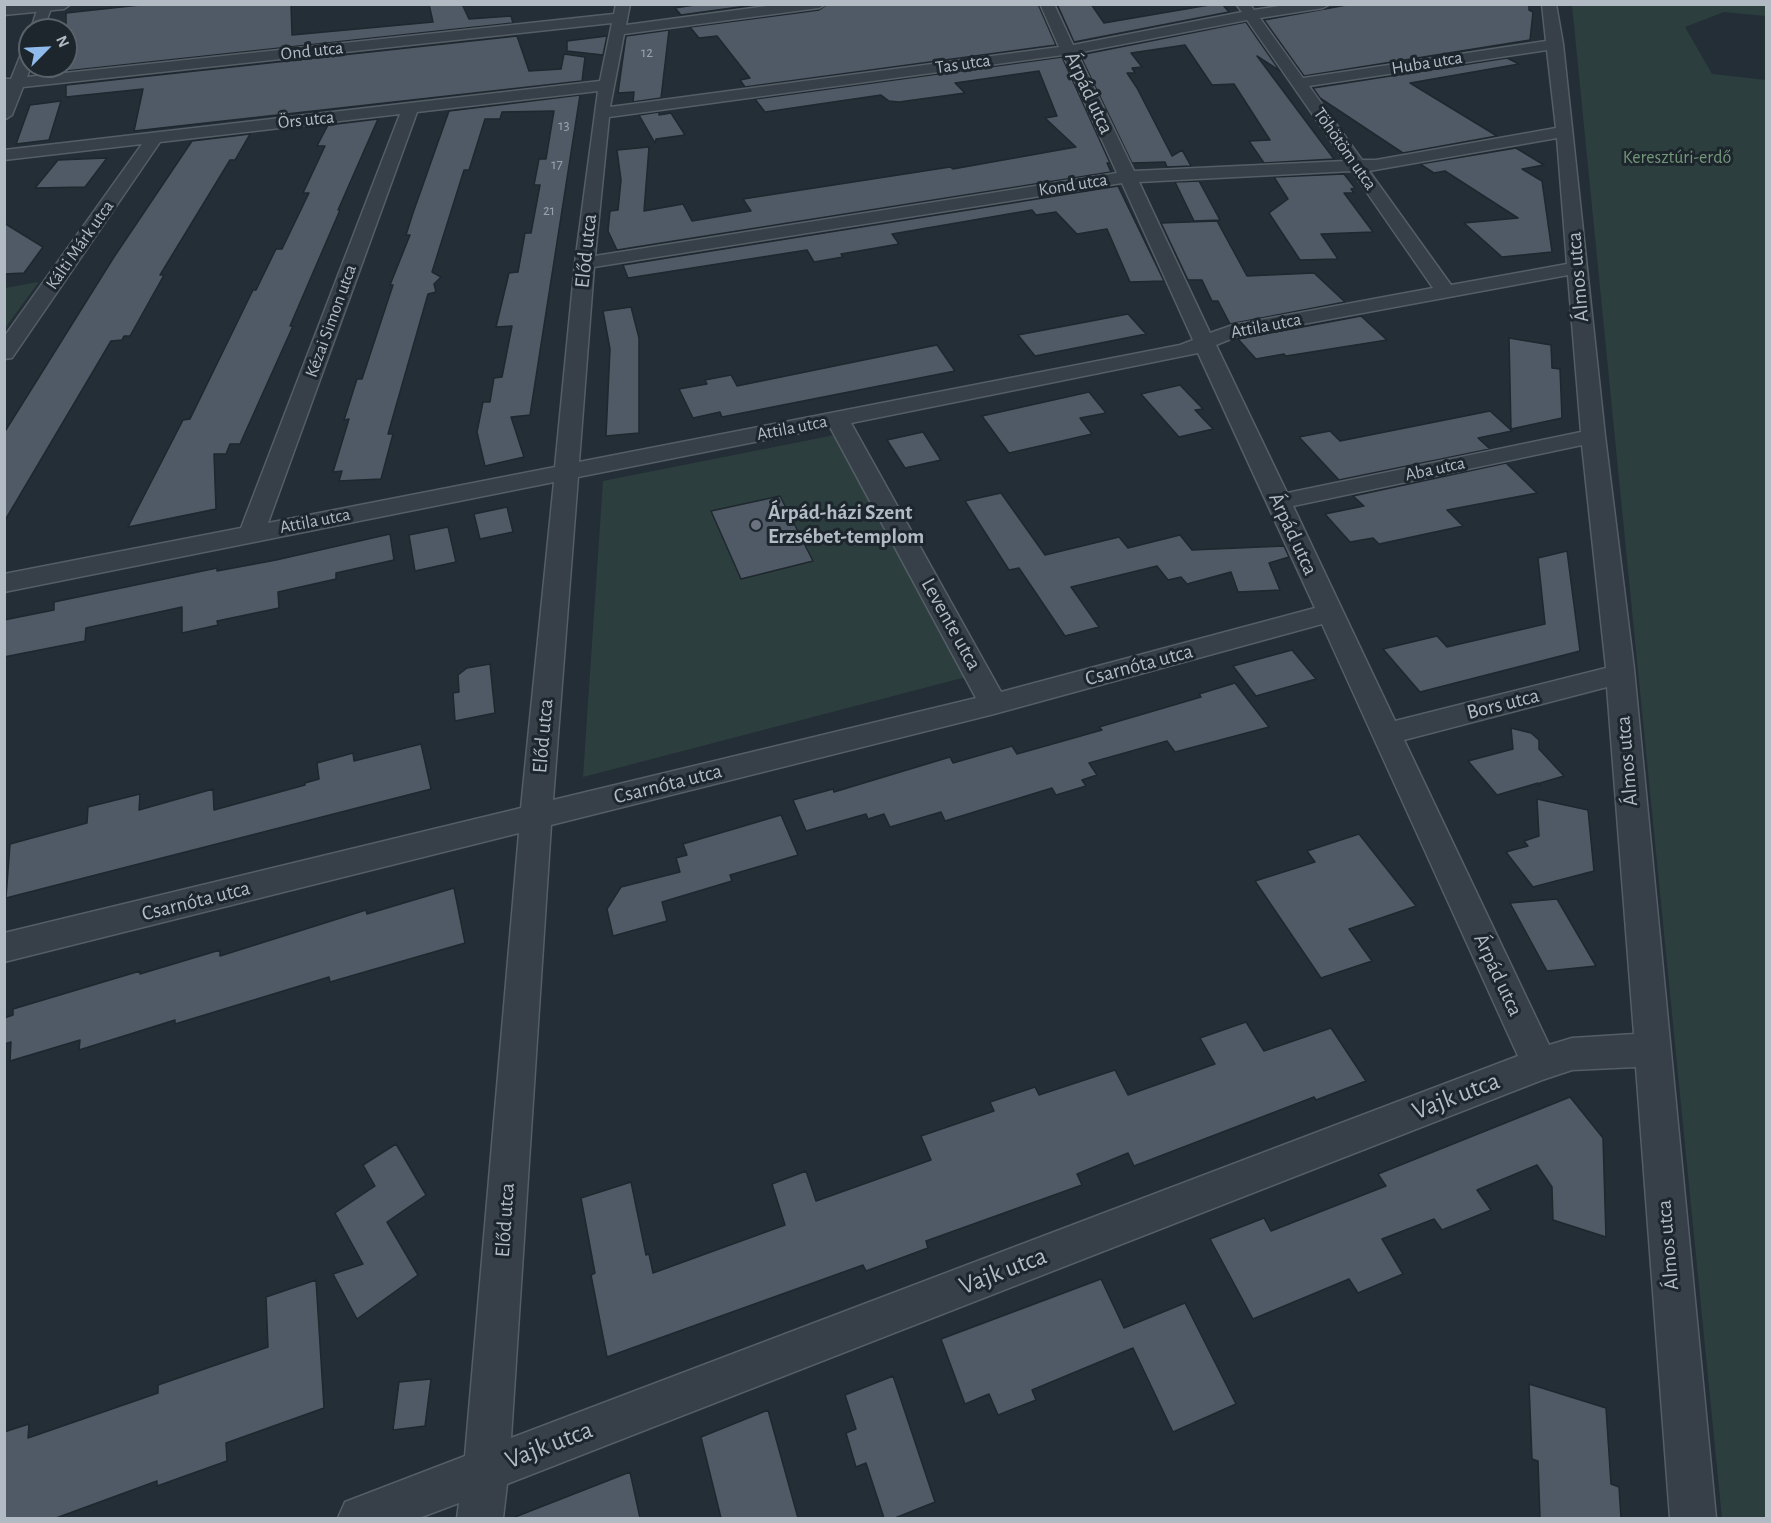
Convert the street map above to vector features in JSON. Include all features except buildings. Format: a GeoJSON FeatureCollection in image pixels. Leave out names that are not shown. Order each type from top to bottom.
{"type":"FeatureCollection","features":[{"type":"Feature","properties":{"kind":"street"},"geometry":{"type":"LineString","coordinates":[[4,10],[64,4]]}},
{"type":"Feature","properties":{"kind":"street","name":"Ond utca"},"geometry":{"type":"LineString","coordinates":[[11,83],[620,18],[819,4]]}},
{"type":"Feature","properties":{"kind":"street","name":"Árpád utca"},"geometry":{"type":"LineString","coordinates":[[1047,4],[1540,1064]]}},
{"type":"Feature","properties":{"kind":"street","name":"Tas utca"},"geometry":{"type":"LineString","coordinates":[[601,113],[1069,50],[1247,10],[1323,4]]}},
{"type":"Feature","properties":{"kind":"street","name":"Álmos utca"},"geometry":{"type":"LineString","coordinates":[[1549,4],[1556,44],[1593,436],[1620,674],[1693,1518]]}},
{"type":"Feature","properties":{"kind":"street"},"geometry":{"type":"LineString","coordinates":[[40,18],[45,6]]}},
{"type":"Feature","properties":{"kind":"street","name":"Töhötöm utca"},"geometry":{"type":"LineString","coordinates":[[1247,10],[1446,293]]}},
{"type":"Feature","properties":{"kind":"street","name":"Előd utca"},"geometry":{"type":"LineString","coordinates":[[480,1518],[486,1469],[536,817],[585,263],[601,113],[620,18]]}},
{"type":"Feature","properties":{"kind":"street","name":"Huba utca"},"geometry":{"type":"LineString","coordinates":[[1299,83],[1556,44]]}},
{"type":"Feature","properties":{"kind":"street"},"geometry":{"type":"LineString","coordinates":[[4,115],[11,83]]}},
{"type":"Feature","properties":{"kind":"street","name":"Örs utca"},"geometry":{"type":"LineString","coordinates":[[4,155],[606,85]]}},
{"type":"Feature","properties":{"kind":"street","name":"Kézai Simon utca"},"geometry":{"type":"LineString","coordinates":[[252,533],[410,109]]}},
{"type":"Feature","properties":{"kind":"street","name":"Kond utca"},"geometry":{"type":"LineString","coordinates":[[585,263],[1128,177],[1376,165],[1564,132]]}},
{"type":"Feature","properties":{"kind":"street","name":"Kálti Márk utca"},"geometry":{"type":"LineString","coordinates":[[4,353],[155,137]]}},
{"type":"Feature","properties":{"kind":"street","name":"Attila utca"},"geometry":{"type":"LineString","coordinates":[[4,583],[1186,350],[1233,331],[1577,268]]}},
{"type":"Feature","properties":{"kind":"street","name":"Levente utca"},"geometry":{"type":"LineString","coordinates":[[837,419],[994,704]]}},
{"type":"Feature","properties":{"kind":"street","name":"Aba utca"},"geometry":{"type":"LineString","coordinates":[[1278,502],[1593,436]]}},
{"type":"Feature","properties":{"kind":"street","name":"Csarnóta utca"},"geometry":{"type":"LineString","coordinates":[[4,948],[994,704],[1330,613]]}},
{"type":"Feature","properties":{"kind":"street","name":"Bors utca"},"geometry":{"type":"LineString","coordinates":[[1386,734],[1620,674]]}},
{"type":"Feature","properties":{"kind":"street","name":"Vajk utca"},"geometry":{"type":"LineString","coordinates":[[361,1518],[1540,1064],[1572,1054],[1651,1050]]}},
{"type":"Feature","properties":{"kind":"green space","name":"Keresztúri-erdő"},"geometry":{"type":"Polygon","coordinates":[[[1572,5],[1766,5],[1766,16],[1724,12],[1685,27],[1712,74],[1766,80],[1766,1518],[1722,1518],[1572,5]]]}},
{"type":"Feature","properties":{"kind":"green space"},"geometry":{"type":"Polygon","coordinates":[[[38,283],[5,328],[5,288],[38,283]]]}},
{"type":"Feature","properties":{"kind":"green space"},"geometry":{"type":"Polygon","coordinates":[[[840,434],[966,677],[583,777],[603,481],[840,434]]]}},
{"type":"Feature","properties":{"kind":"place","name":"Árpád-házi Szent Erzsébet-templom"},"geometry":{"type":"Point","coordinates":[756,525]}}]}
